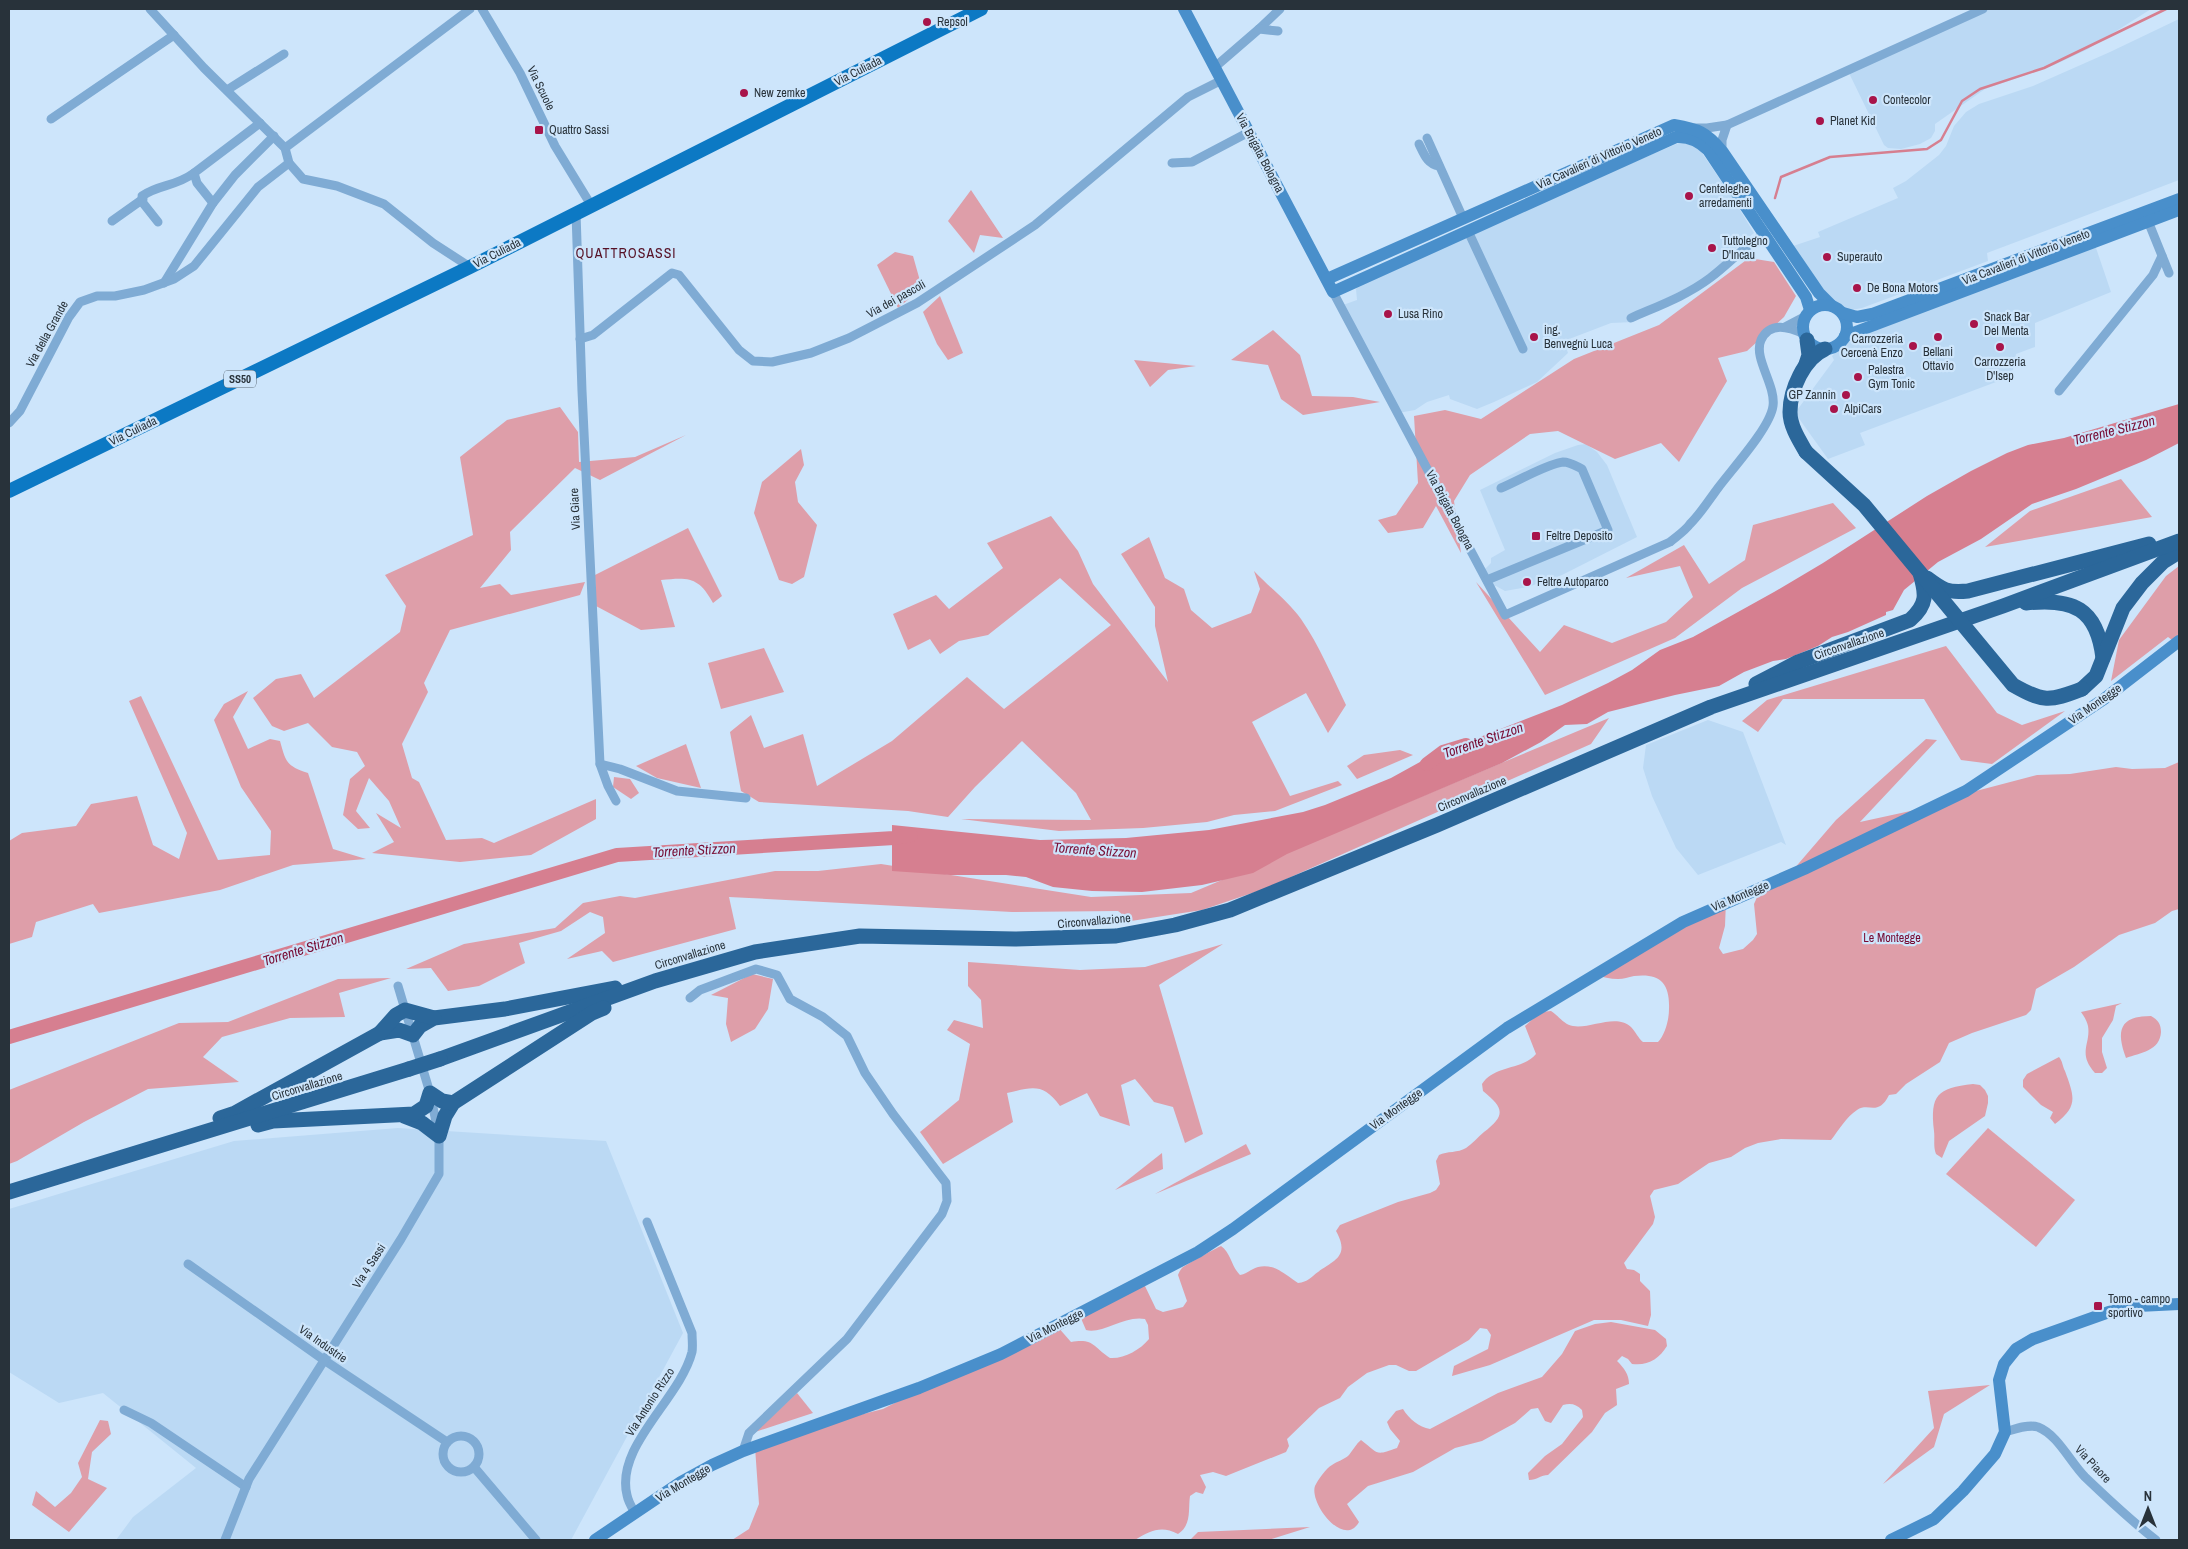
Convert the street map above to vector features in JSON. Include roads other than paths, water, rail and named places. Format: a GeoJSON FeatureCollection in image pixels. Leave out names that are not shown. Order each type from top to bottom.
{"type":"FeatureCollection","features":[{"type":"Feature","properties":{"kind":"highway"},"geometry":{"type":"LineString","coordinates":[[1805,337],[1809,355],[1806,366]]}},
{"type":"Feature","properties":{"kind":"highway"},"geometry":{"type":"LineString","coordinates":[[1825,349],[1812,357],[1793,392],[1790,412],[1795,433],[1806,452],[1864,505],[2013,685],[2035,698],[2059,698],[2082,690],[2096,676],[2123,608],[2142,582],[2163,562],[2179,552]]}},
{"type":"Feature","properties":{"kind":"highway"},"geometry":{"type":"LineString","coordinates":[[1920,573],[1940,588],[1951,592],[1968,591],[2179,537]]}},
{"type":"Feature","properties":{"kind":"highway","name":"Circonvallazione"},"geometry":{"type":"LineString","coordinates":[[9,1192],[409,1069],[636,988],[755,952],[860,936],[1054,939],[1116,936],[1174,925],[1230,910],[1601,756],[1711,707],[2002,606],[2179,541]]}},
{"type":"Feature","properties":{"kind":"highway"},"geometry":{"type":"LineString","coordinates":[[1711,707],[1798,662],[1903,624],[1916,615],[1923,603],[1926,592],[1920,573]]}},
{"type":"Feature","properties":{"kind":"highway"},"geometry":{"type":"LineString","coordinates":[[2002,606],[2055,601],[2077,607],[2092,621],[2101,641],[2103,658]]}},
{"type":"Feature","properties":{"kind":"highway"},"geometry":{"type":"LineString","coordinates":[[380,1033],[399,1030],[413,1035],[420,1026],[434,1018],[505,1009],[626,986],[636,988],[628,999],[592,1013],[453,1103],[445,1116],[439,1136],[422,1123],[404,1116]]}},
{"type":"Feature","properties":{"kind":"highway"},"geometry":{"type":"LineString","coordinates":[[434,1018],[405,1010],[396,1015],[380,1033],[235,1113],[178,1132],[167,1144],[172,1146],[273,1121],[404,1116],[421,1111],[426,1106],[430,1094],[442,1101],[453,1103]]}},
{"type":"Feature","properties":{"kind":"main road","name":"Via Culiada"},"geometry":{"type":"LineString","coordinates":[[9,491],[470,267],[981,9]]}},
{"type":"Feature","properties":{"kind":"street"},"geometry":{"type":"LineString","coordinates":[[150,9],[285,148],[289,163],[303,179],[336,186],[384,204],[433,243],[470,267]]}},
{"type":"Feature","properties":{"kind":"street"},"geometry":{"type":"LineString","coordinates":[[285,148],[470,9]]}},
{"type":"Feature","properties":{"kind":"street","name":"Via Scuole"},"geometry":{"type":"LineString","coordinates":[[482,9],[520,73],[555,146],[591,205]]}},
{"type":"Feature","properties":{"kind":"street","name":"Via Brigata Bologna"},"geometry":{"type":"LineString","coordinates":[[1184,9],[1504,615],[1670,542],[1690,524],[1762,430],[1773,407],[1773,399],[1759,347],[1765,333],[1779,326],[1785,327]]}},
{"type":"Feature","properties":{"kind":"street"},"geometry":{"type":"LineString","coordinates":[[1215,67],[1280,9]]}},
{"type":"Feature","properties":{"kind":"street"},"geometry":{"type":"LineString","coordinates":[[1694,128],[1727,125],[1983,9]]}},
{"type":"Feature","properties":{"kind":"street"},"geometry":{"type":"LineString","coordinates":[[1259,28],[1278,31]]}},
{"type":"Feature","properties":{"kind":"street"},"geometry":{"type":"LineString","coordinates":[[52,119],[174,35]]}},
{"type":"Feature","properties":{"kind":"street"},"geometry":{"type":"LineString","coordinates":[[227,90],[284,54]]}},
{"type":"Feature","properties":{"kind":"street","name":"Via dei pascoli"},"geometry":{"type":"LineString","coordinates":[[580,339],[593,335],[672,273],[679,275],[740,350],[753,361],[772,362],[811,353],[849,338],[917,303],[1035,225],[1188,97],[1222,80]]}},
{"type":"Feature","properties":{"kind":"street"},"geometry":{"type":"LineString","coordinates":[[112,221],[142,200],[142,196],[151,190],[172,186],[194,173],[260,123]]}},
{"type":"Feature","properties":{"kind":"street","name":"Via Cavalieri di Vittorio Veneto"},"geometry":{"type":"LineString","coordinates":[[1327,279],[1674,125],[1694,128]]}},
{"type":"Feature","properties":{"kind":"street"},"geometry":{"type":"LineString","coordinates":[[1722,151],[1722,140],[1727,125]]}},
{"type":"Feature","properties":{"kind":"street"},"geometry":{"type":"LineString","coordinates":[[1694,128],[1710,137],[1722,151],[1808,278],[1831,305],[1842,313],[1847,323],[1845,336],[1835,347],[1825,349],[1814,346],[1805,337],[1785,327]]}},
{"type":"Feature","properties":{"kind":"street"},"geometry":{"type":"LineString","coordinates":[[1172,163],[1192,162],[1249,132]]}},
{"type":"Feature","properties":{"kind":"street"},"geometry":{"type":"LineString","coordinates":[[164,283],[213,203],[235,175],[274,136]]}},
{"type":"Feature","properties":{"kind":"street","name":"Via Cavalieri di Vittorio Veneto"},"geometry":{"type":"LineString","coordinates":[[1333,292],[1676,137],[1682,137],[1701,143],[1708,150],[1806,297],[1807,314]]}},
{"type":"Feature","properties":{"kind":"street"},"geometry":{"type":"LineString","coordinates":[[1423,141],[1439,166],[1463,218]]}},
{"type":"Feature","properties":{"kind":"street","name":"Via della Grande"},"geometry":{"type":"LineString","coordinates":[[9,423],[20,411],[70,317],[80,302],[98,296],[116,296],[144,290],[174,279],[194,266],[258,187],[289,163]]}},
{"type":"Feature","properties":{"kind":"street"},"geometry":{"type":"LineString","coordinates":[[194,173],[197,183],[213,203]]}},
{"type":"Feature","properties":{"kind":"street","name":"Via Cavalieri di Vittorio Veneto"},"geometry":{"type":"LineString","coordinates":[[1842,313],[1857,317],[1872,314],[2179,199]]}},
{"type":"Feature","properties":{"kind":"street"},"geometry":{"type":"LineString","coordinates":[[142,200],[158,222]]}},
{"type":"Feature","properties":{"kind":"street","name":"Via Cavalieri di Vittorio Veneto"},"geometry":{"type":"LineString","coordinates":[[1845,336],[2179,210]]}},
{"type":"Feature","properties":{"kind":"street","name":"Via Giare"},"geometry":{"type":"LineString","coordinates":[[576,213],[600,764],[616,801]]}},
{"type":"Feature","properties":{"kind":"street"},"geometry":{"type":"LineString","coordinates":[[2148,221],[2169,273]]}},
{"type":"Feature","properties":{"kind":"street"},"geometry":{"type":"LineString","coordinates":[[1468,231],[1524,349]]}},
{"type":"Feature","properties":{"kind":"street"},"geometry":{"type":"LineString","coordinates":[[1631,318],[1690,292],[1723,268],[1753,241],[1765,234]]}},
{"type":"Feature","properties":{"kind":"street"},"geometry":{"type":"LineString","coordinates":[[2059,391],[2153,275],[2162,256]]}},
{"type":"Feature","properties":{"kind":"street"},"geometry":{"type":"LineString","coordinates":[[1785,327],[1820,305],[1831,305]]}},
{"type":"Feature","properties":{"kind":"street"},"geometry":{"type":"LineString","coordinates":[[1805,337],[1807,314]]}},
{"type":"Feature","properties":{"kind":"street"},"geometry":{"type":"LineString","coordinates":[[1487,580],[1608,530],[1582,469],[1574,465],[1563,462],[1552,465],[1501,488]]}},
{"type":"Feature","properties":{"kind":"street","name":"Via Montegge"},"geometry":{"type":"LineString","coordinates":[[594,1540],[681,1482],[742,1451],[919,1388],[1001,1354],[1198,1252],[1233,1229],[1507,1028],[1683,922],[1804,869],[1966,791],[2104,699],[2179,641]]}},
{"type":"Feature","properties":{"kind":"street"},"geometry":{"type":"LineString","coordinates":[[600,764],[620,769],[677,791],[746,798]]}},
{"type":"Feature","properties":{"kind":"street"},"geometry":{"type":"LineString","coordinates":[[690,998],[700,990],[756,969],[777,975],[790,999],[823,1017],[847,1036],[865,1073],[887,1106],[946,1183],[947,1201],[942,1214],[893,1281],[847,1339],[749,1433],[742,1451]]}},
{"type":"Feature","properties":{"kind":"street","name":"Via 4 Sassi"},"geometry":{"type":"LineString","coordinates":[[225,1540],[246,1487],[401,1239],[439,1174],[439,1136],[430,1094],[398,986]]}},
{"type":"Feature","properties":{"kind":"street","name":"Via Antonio Rizzo"},"geometry":{"type":"LineString","coordinates":[[635,1513],[627,1495],[626,1480],[630,1459],[640,1438],[681,1379],[692,1351],[692,1333],[647,1222]]}},
{"type":"Feature","properties":{"kind":"street","name":"Via Industrie"},"geometry":{"type":"LineString","coordinates":[[188,1264],[324,1360],[447,1442]]}},
{"type":"Feature","properties":{"kind":"street"},"geometry":{"type":"LineString","coordinates":[[1891,1540],[1934,1520],[1995,1454],[2005,1432],[1999,1380],[2004,1364],[2016,1349],[2033,1339],[2109,1312],[2138,1306],[2179,1304]]}},
{"type":"Feature","properties":{"kind":"street"},"geometry":{"type":"LineString","coordinates":[[124,1410],[151,1423],[246,1487]]}},
{"type":"Feature","properties":{"kind":"street","name":"Via Piaore"},"geometry":{"type":"LineString","coordinates":[[2005,1432],[2029,1426],[2044,1430],[2084,1476],[2132,1522],[2156,1540]]}},
{"type":"Feature","properties":{"kind":"street"},"geometry":{"type":"LineString","coordinates":[[460,1435],[474,1440],[480,1454],[474,1467],[464,1472],[453,1471],[445,1463],[442,1452],[447,1442],[460,1435]]}},
{"type":"Feature","properties":{"kind":"street"},"geometry":{"type":"LineString","coordinates":[[474,1467],[536,1540]]}},
{"type":"Feature","properties":{"kind":"water"},"geometry":{"type":"Polygon","coordinates":[[[2179,404],[2179,443],[2146,460],[2076,489],[2032,504],[1981,539],[1938,562],[1904,590],[1893,610],[1886,612],[1886,615],[1832,637],[1818,646],[1786,659],[1773,661],[1744,672],[1719,686],[1608,712],[1587,724],[1565,725],[1541,742],[1502,763],[1287,854],[1253,873],[1202,885],[1142,892],[1092,891],[1053,887],[1026,877],[1006,875],[950,875],[892,871],[892,825],[1040,840],[1126,838],[1209,830],[1303,812],[1325,805],[1391,778],[1429,757],[1562,705],[1608,683],[1632,670],[1660,650],[1693,637],[1774,592],[1927,496],[2007,453],[2028,445],[2064,438],[2179,404]]]}},
{"type":"Feature","properties":{"kind":"waterway"},"geometry":{"type":"LineString","coordinates":[[1775,198],[1781,177],[1830,157],[1927,149],[1941,140],[1962,101],[1980,89],[2044,68],[2166,9]]}},
{"type":"Feature","properties":{"kind":"waterway","name":"Torrente Stizzon"},"geometry":{"type":"LineString","coordinates":[[1427,764],[1443,752],[1466,745]]}},
{"type":"Feature","properties":{"kind":"waterway","name":"Torrente Stizzon"},"geometry":{"type":"LineString","coordinates":[[9,1037],[617,855],[894,838],[911,835]]}},
{"type":"Feature","properties":{"kind":"place","name":"Repsol"},"geometry":{"type":"Point","coordinates":[927,22]}},
{"type":"Feature","properties":{"kind":"place","name":"New zemke"},"geometry":{"type":"Point","coordinates":[744,93]}},
{"type":"Feature","properties":{"kind":"place","name":"Contecolor"},"geometry":{"type":"Point","coordinates":[1873,100]}},
{"type":"Feature","properties":{"kind":"place","name":"Planet Kid"},"geometry":{"type":"Point","coordinates":[1820,121]}},
{"type":"Feature","properties":{"kind":"place","name":"Quattro Sassi"},"geometry":{"type":"Point","coordinates":[539,130]}},
{"type":"Feature","properties":{"kind":"place","name":"Centeleghe arredamenti"},"geometry":{"type":"Point","coordinates":[1689,196]}},
{"type":"Feature","properties":{"kind":"place","name":"Tuttolegno D'Incau"},"geometry":{"type":"Point","coordinates":[1712,248]}},
{"type":"Feature","properties":{"kind":"place","name":"Superauto"},"geometry":{"type":"Point","coordinates":[1827,257]}},
{"type":"Feature","properties":{"kind":"place","name":"De Bona Motors"},"geometry":{"type":"Point","coordinates":[1857,288]}},
{"type":"Feature","properties":{"kind":"place","name":"Lusa Rino"},"geometry":{"type":"Point","coordinates":[1388,314]}},
{"type":"Feature","properties":{"kind":"place","name":"Snack Bar Del Menta"},"geometry":{"type":"Point","coordinates":[1974,324]}},
{"type":"Feature","properties":{"kind":"place","name":"ing. Benvegnù Luca"},"geometry":{"type":"Point","coordinates":[1534,337]}},
{"type":"Feature","properties":{"kind":"place","name":"Bellani Ottavio"},"geometry":{"type":"Point","coordinates":[1938,337]}},
{"type":"Feature","properties":{"kind":"place","name":"Carrozzeria Cercenà Enzo"},"geometry":{"type":"Point","coordinates":[1913,346]}},
{"type":"Feature","properties":{"kind":"place","name":"Carrozzeria D'Isep"},"geometry":{"type":"Point","coordinates":[2000,347]}},
{"type":"Feature","properties":{"kind":"place","name":"Palestra Gym Tonic"},"geometry":{"type":"Point","coordinates":[1858,377]}},
{"type":"Feature","properties":{"kind":"place","name":"GP Zannin"},"geometry":{"type":"Point","coordinates":[1846,395]}},
{"type":"Feature","properties":{"kind":"place","name":"AlpiCars"},"geometry":{"type":"Point","coordinates":[1834,409]}},
{"type":"Feature","properties":{"kind":"place","name":"Feltre Deposito"},"geometry":{"type":"Point","coordinates":[1536,536]}},
{"type":"Feature","properties":{"kind":"place","name":"Feltre Autoparco"},"geometry":{"type":"Point","coordinates":[1527,582]}},
{"type":"Feature","properties":{"kind":"place","name":"Tomo - campo sportivo"},"geometry":{"type":"Point","coordinates":[2098,1306]}},
{"type":"Feature","properties":{"kind":"district","name":"QUATTROSASSI"},"geometry":{"type":"Point","coordinates":[626,253]}},
{"type":"Feature","properties":{"kind":"park label","name":"Le Montegge"},"geometry":{"type":"Point","coordinates":[1892,938]}}]}
